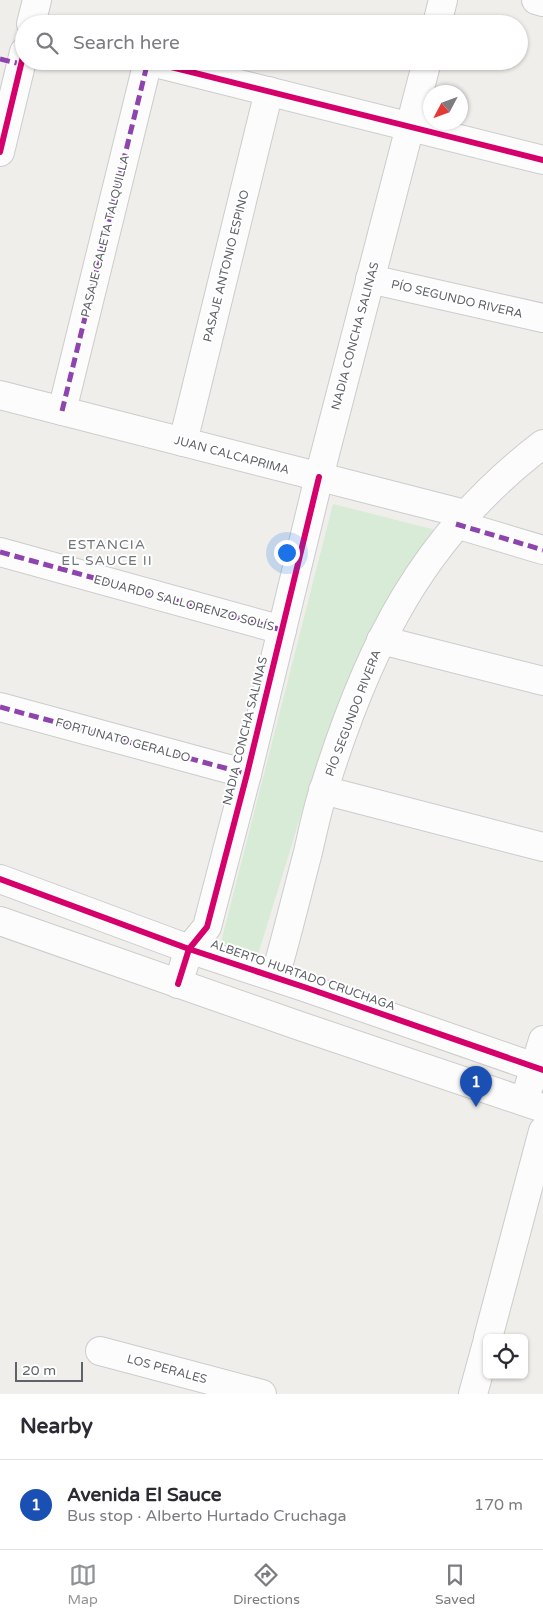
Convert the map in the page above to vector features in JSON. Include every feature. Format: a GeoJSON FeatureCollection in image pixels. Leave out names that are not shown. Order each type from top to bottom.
{"type":"FeatureCollection","features":[{"type":"Feature","properties":{"kind":"street"},"geometry":{"type":"LineString","coordinates":[[33,15],[36,0]]}},
{"type":"Feature","properties":{"kind":"street"},"geometry":{"type":"LineString","coordinates":[[440,15],[444,0]]}},
{"type":"Feature","properties":{"kind":"street"},"geometry":{"type":"LineString","coordinates":[[536,0],[543,2]]}},
{"type":"Feature","properties":{"kind":"street"},"geometry":{"type":"LineString","coordinates":[[0,152],[15,58]]}},
{"type":"Feature","properties":{"kind":"street","name":"PASAJE CALETA TALQUILLA"},"geometry":{"type":"LineString","coordinates":[[62,411],[145,70]]}},
{"type":"Feature","properties":{"kind":"street"},"geometry":{"type":"LineString","coordinates":[[184,70],[543,160]]}},
{"type":"Feature","properties":{"kind":"street","name":"NADIA CONCHA SALINAS"},"geometry":{"type":"LineString","coordinates":[[178,984],[189,948],[207,927],[247,774],[319,477],[425,70]]}},
{"type":"Feature","properties":{"kind":"street","name":"PASAJE ANTONIO ESPINO"},"geometry":{"type":"LineString","coordinates":[[183,442],[269,91]]}},
{"type":"Feature","properties":{"kind":"street","name":"PÍO SEGUNDO RIVERA"},"geometry":{"type":"LineString","coordinates":[[370,279],[543,318]]}},
{"type":"Feature","properties":{"kind":"street","name":"JUAN CALCAPRIMA"},"geometry":{"type":"LineString","coordinates":[[0,394],[319,477],[461,519],[543,550]]}},
{"type":"Feature","properties":{"kind":"street","name":"PÍO SEGUNDO RIVERA"},"geometry":{"type":"LineString","coordinates":[[275,977],[323,790],[365,673],[381,640],[434,551],[461,519],[499,480],[543,444]]}},
{"type":"Feature","properties":{"kind":"street","name":"EDUARDO SALLORENZO SOLÍS"},"geometry":{"type":"LineString","coordinates":[[0,552],[282,630]]}},
{"type":"Feature","properties":{"kind":"street"},"geometry":{"type":"LineString","coordinates":[[381,640],[543,681]]}},
{"type":"Feature","properties":{"kind":"street","name":"FORTUNATO GERALDO"},"geometry":{"type":"LineString","coordinates":[[0,708],[247,774]]}},
{"type":"Feature","properties":{"kind":"street"},"geometry":{"type":"LineString","coordinates":[[323,790],[543,847]]}},
{"type":"Feature","properties":{"kind":"street","name":"ALBERTO HURTADO CRUCHAGA"},"geometry":{"type":"LineString","coordinates":[[0,879],[189,948],[539,1069]]}},
{"type":"Feature","properties":{"kind":"street"},"geometry":{"type":"LineString","coordinates":[[0,921],[178,984],[534,1105],[543,1040]]}},
{"type":"Feature","properties":{"kind":"street"},"geometry":{"type":"LineString","coordinates":[[489,1334],[543,1131]]}},
{"type":"Feature","properties":{"kind":"street","name":"LOS PERALES"},"geometry":{"type":"LineString","coordinates":[[100,1351],[262,1394]]}},
{"type":"Feature","properties":{"kind":"street"},"geometry":{"type":"LineString","coordinates":[[473,1394],[483,1358]]}},
{"type":"Feature","properties":{"kind":"green space"},"geometry":{"type":"Polygon","coordinates":[[[333,504],[436,530],[339,709],[311,782],[257,958],[220,946],[333,504]]]}},
{"type":"Feature","properties":{"kind":"marked path"},"geometry":{"type":"LineString","coordinates":[[0,59],[15,63]]}},
{"type":"Feature","properties":{"kind":"marked path"},"geometry":{"type":"LineString","coordinates":[[62,411],[146,70]]}},
{"type":"Feature","properties":{"kind":"marked path"},"geometry":{"type":"LineString","coordinates":[[456,524],[543,550]]}},
{"type":"Feature","properties":{"kind":"marked path"},"geometry":{"type":"LineString","coordinates":[[0,552],[282,630]]}},
{"type":"Feature","properties":{"kind":"marked path"},"geometry":{"type":"LineString","coordinates":[[0,707],[247,774]]}},
{"type":"Feature","properties":{"kind":"cycle path"},"geometry":{"type":"LineString","coordinates":[[0,152],[20,70]]}},
{"type":"Feature","properties":{"kind":"cycle path"},"geometry":{"type":"LineString","coordinates":[[183,70],[543,160]]}},
{"type":"Feature","properties":{"kind":"cycle path"},"geometry":{"type":"LineString","coordinates":[[178,984],[189,949],[207,927],[247,774],[319,477]]}},
{"type":"Feature","properties":{"kind":"cycle path"},"geometry":{"type":"LineString","coordinates":[[0,879],[189,949],[543,1070]]}},
{"type":"Feature","properties":{"kind":"place","name":"Avenida El Sauce"},"geometry":{"type":"Point","coordinates":[476,1107]}},
{"type":"Feature","properties":{"kind":"district","name":"ESTANCIA EL SAUCE II"},"geometry":{"type":"Point","coordinates":[107,552]}}]}
